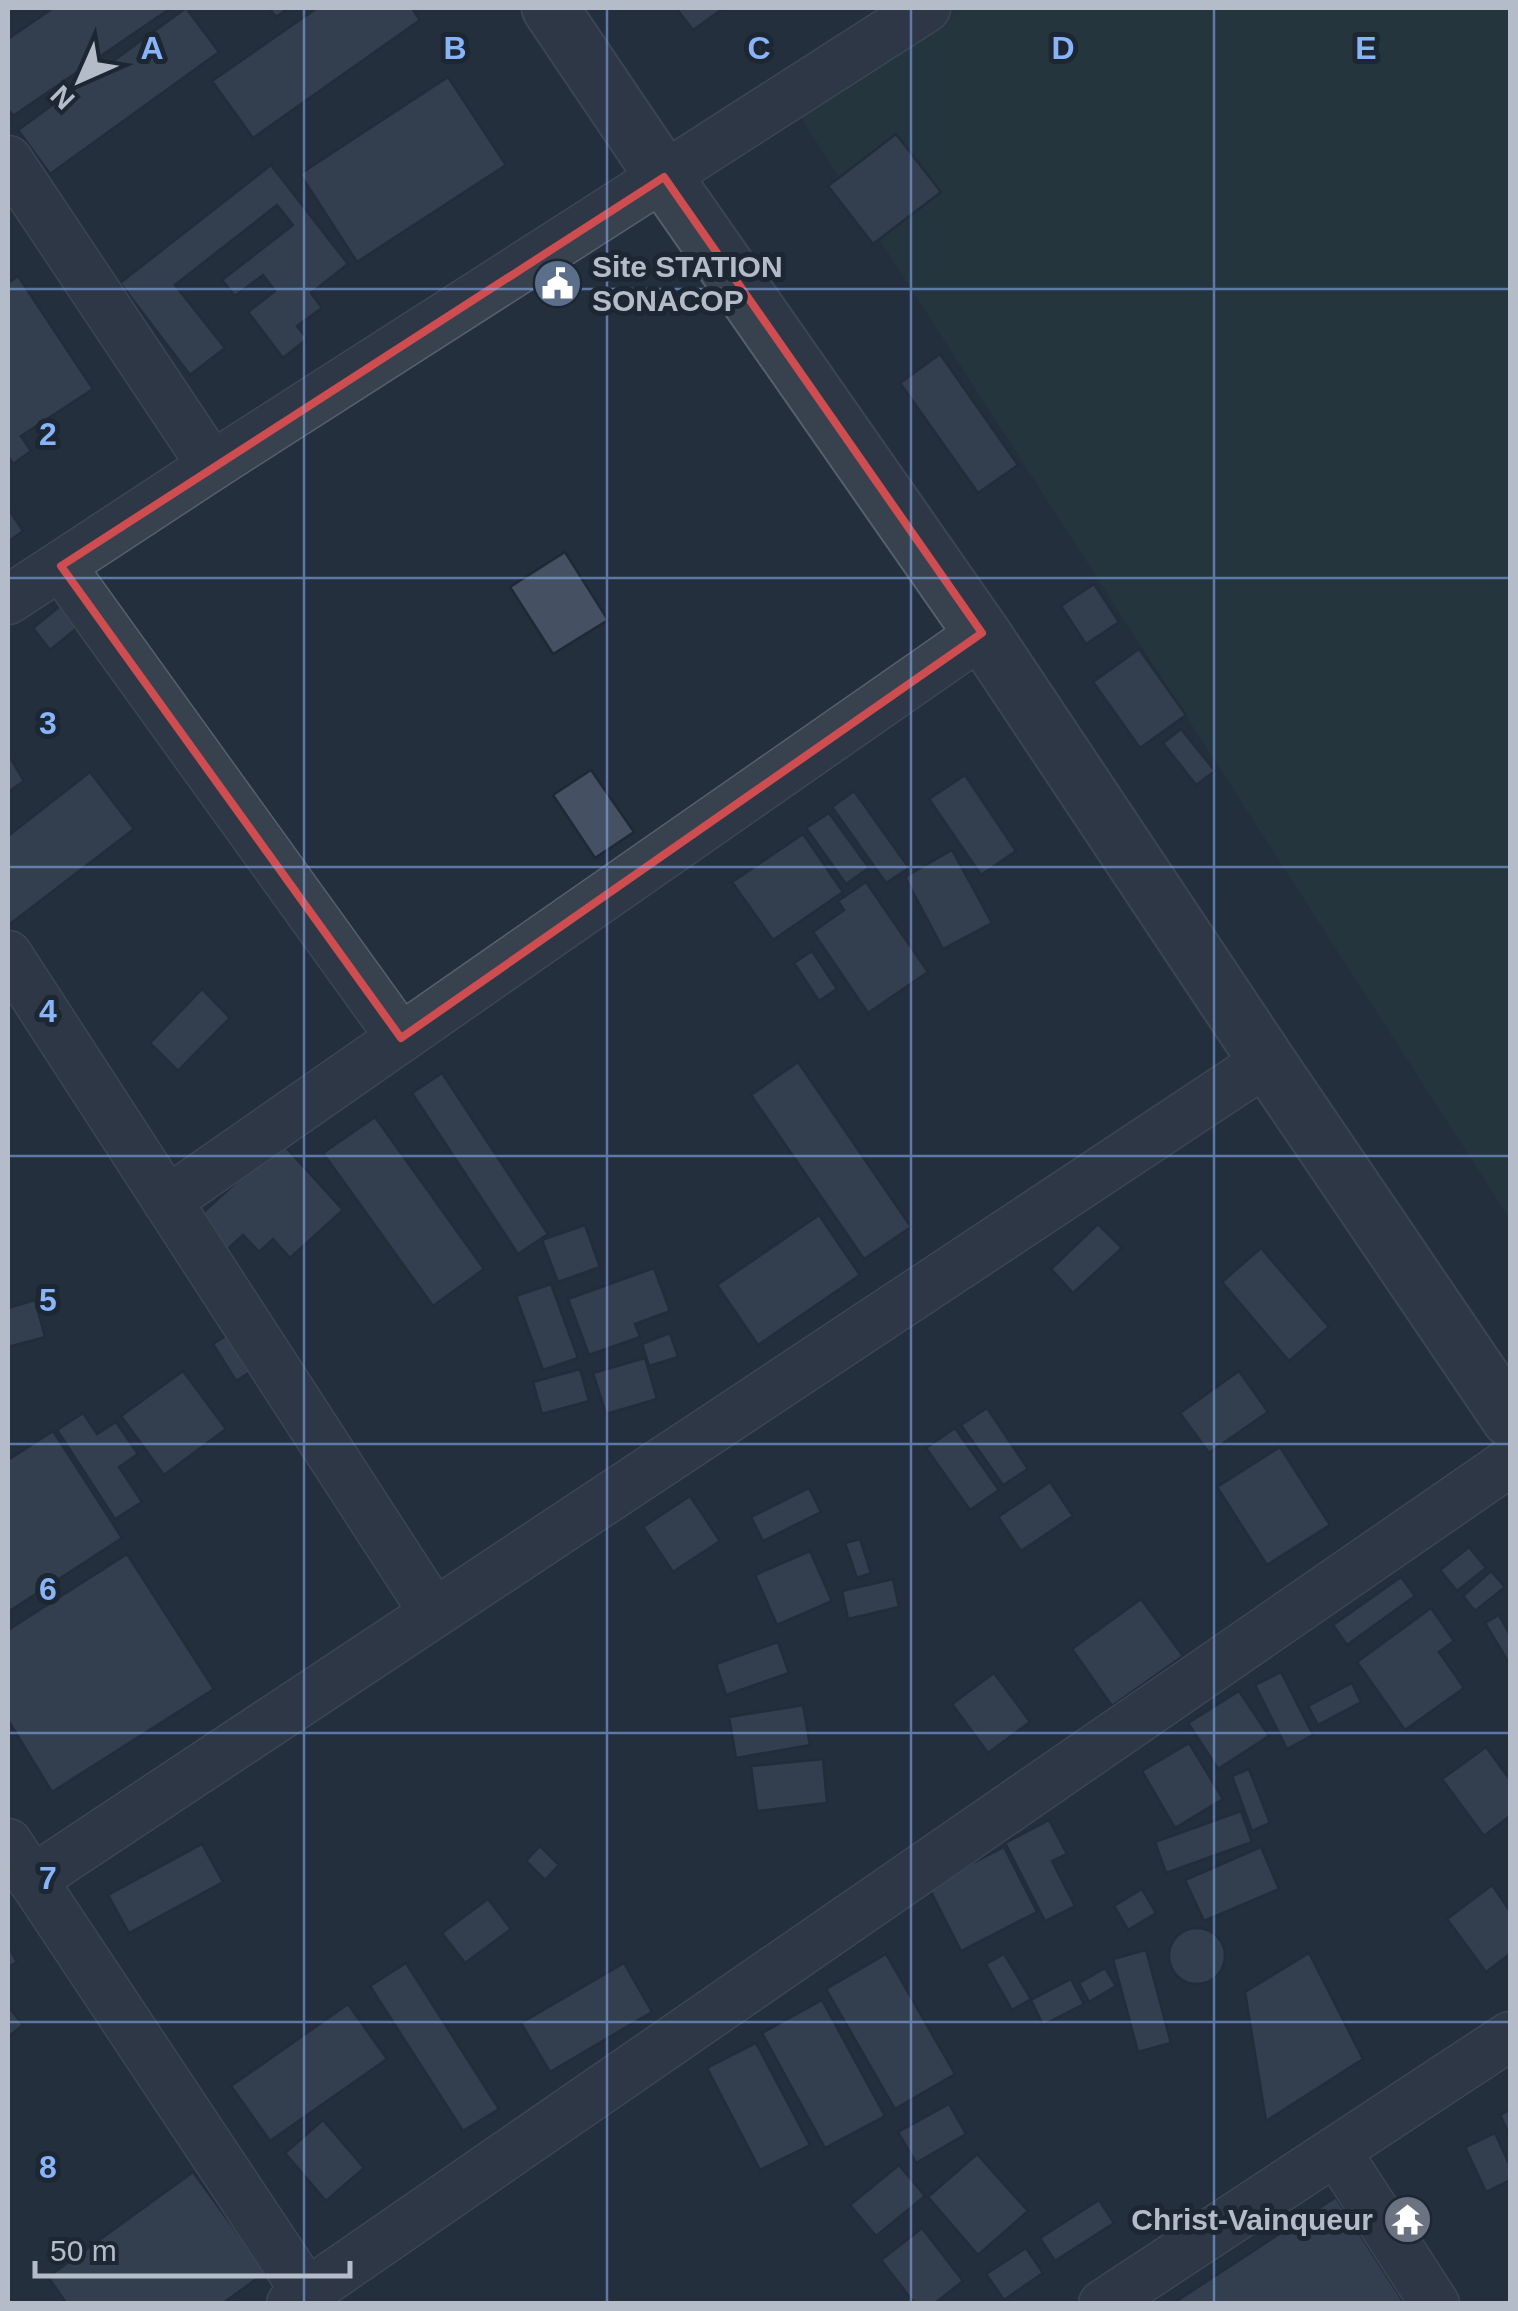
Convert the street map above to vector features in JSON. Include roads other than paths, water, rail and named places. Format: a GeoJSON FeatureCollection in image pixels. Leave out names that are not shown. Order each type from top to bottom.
{"type":"FeatureCollection","features":[{"type":"Feature","properties":{"kind":"street"},"geometry":{"type":"LineString","coordinates":[[550,8],[982,633],[1510,1419]]}},
{"type":"Feature","properties":{"kind":"street"},"geometry":{"type":"LineString","coordinates":[[8,600],[926,8]]}},
{"type":"Feature","properties":{"kind":"street"},"geometry":{"type":"LineString","coordinates":[[8,160],[212,466]]}},
{"type":"Feature","properties":{"kind":"street"},"geometry":{"type":"LineString","coordinates":[[61,566],[401,1038]]}},
{"type":"Feature","properties":{"kind":"street"},"geometry":{"type":"LineString","coordinates":[[167,1201],[982,633]]}},
{"type":"Feature","properties":{"kind":"street"},"geometry":{"type":"LineString","coordinates":[[8,956],[434,1613]]}},
{"type":"Feature","properties":{"kind":"street"},"geometry":{"type":"LineString","coordinates":[[1267,1061],[434,1613],[20,1862],[304,2300],[1510,1462]]}},
{"type":"Feature","properties":{"kind":"street"},"geometry":{"type":"LineString","coordinates":[[1103,2304],[1510,2036]]}},
{"type":"Feature","properties":{"kind":"street"},"geometry":{"type":"LineString","coordinates":[[1336,2151],[1435,2304]]}},
{"type":"Feature","properties":{"kind":"place","name":"Site STATION SONACOP"},"geometry":{"type":"Point","coordinates":[557,284]}},
{"type":"Feature","properties":{"kind":"place","name":"Christ-Vainqueur"},"geometry":{"type":"Point","coordinates":[1408,2220]}}]}
